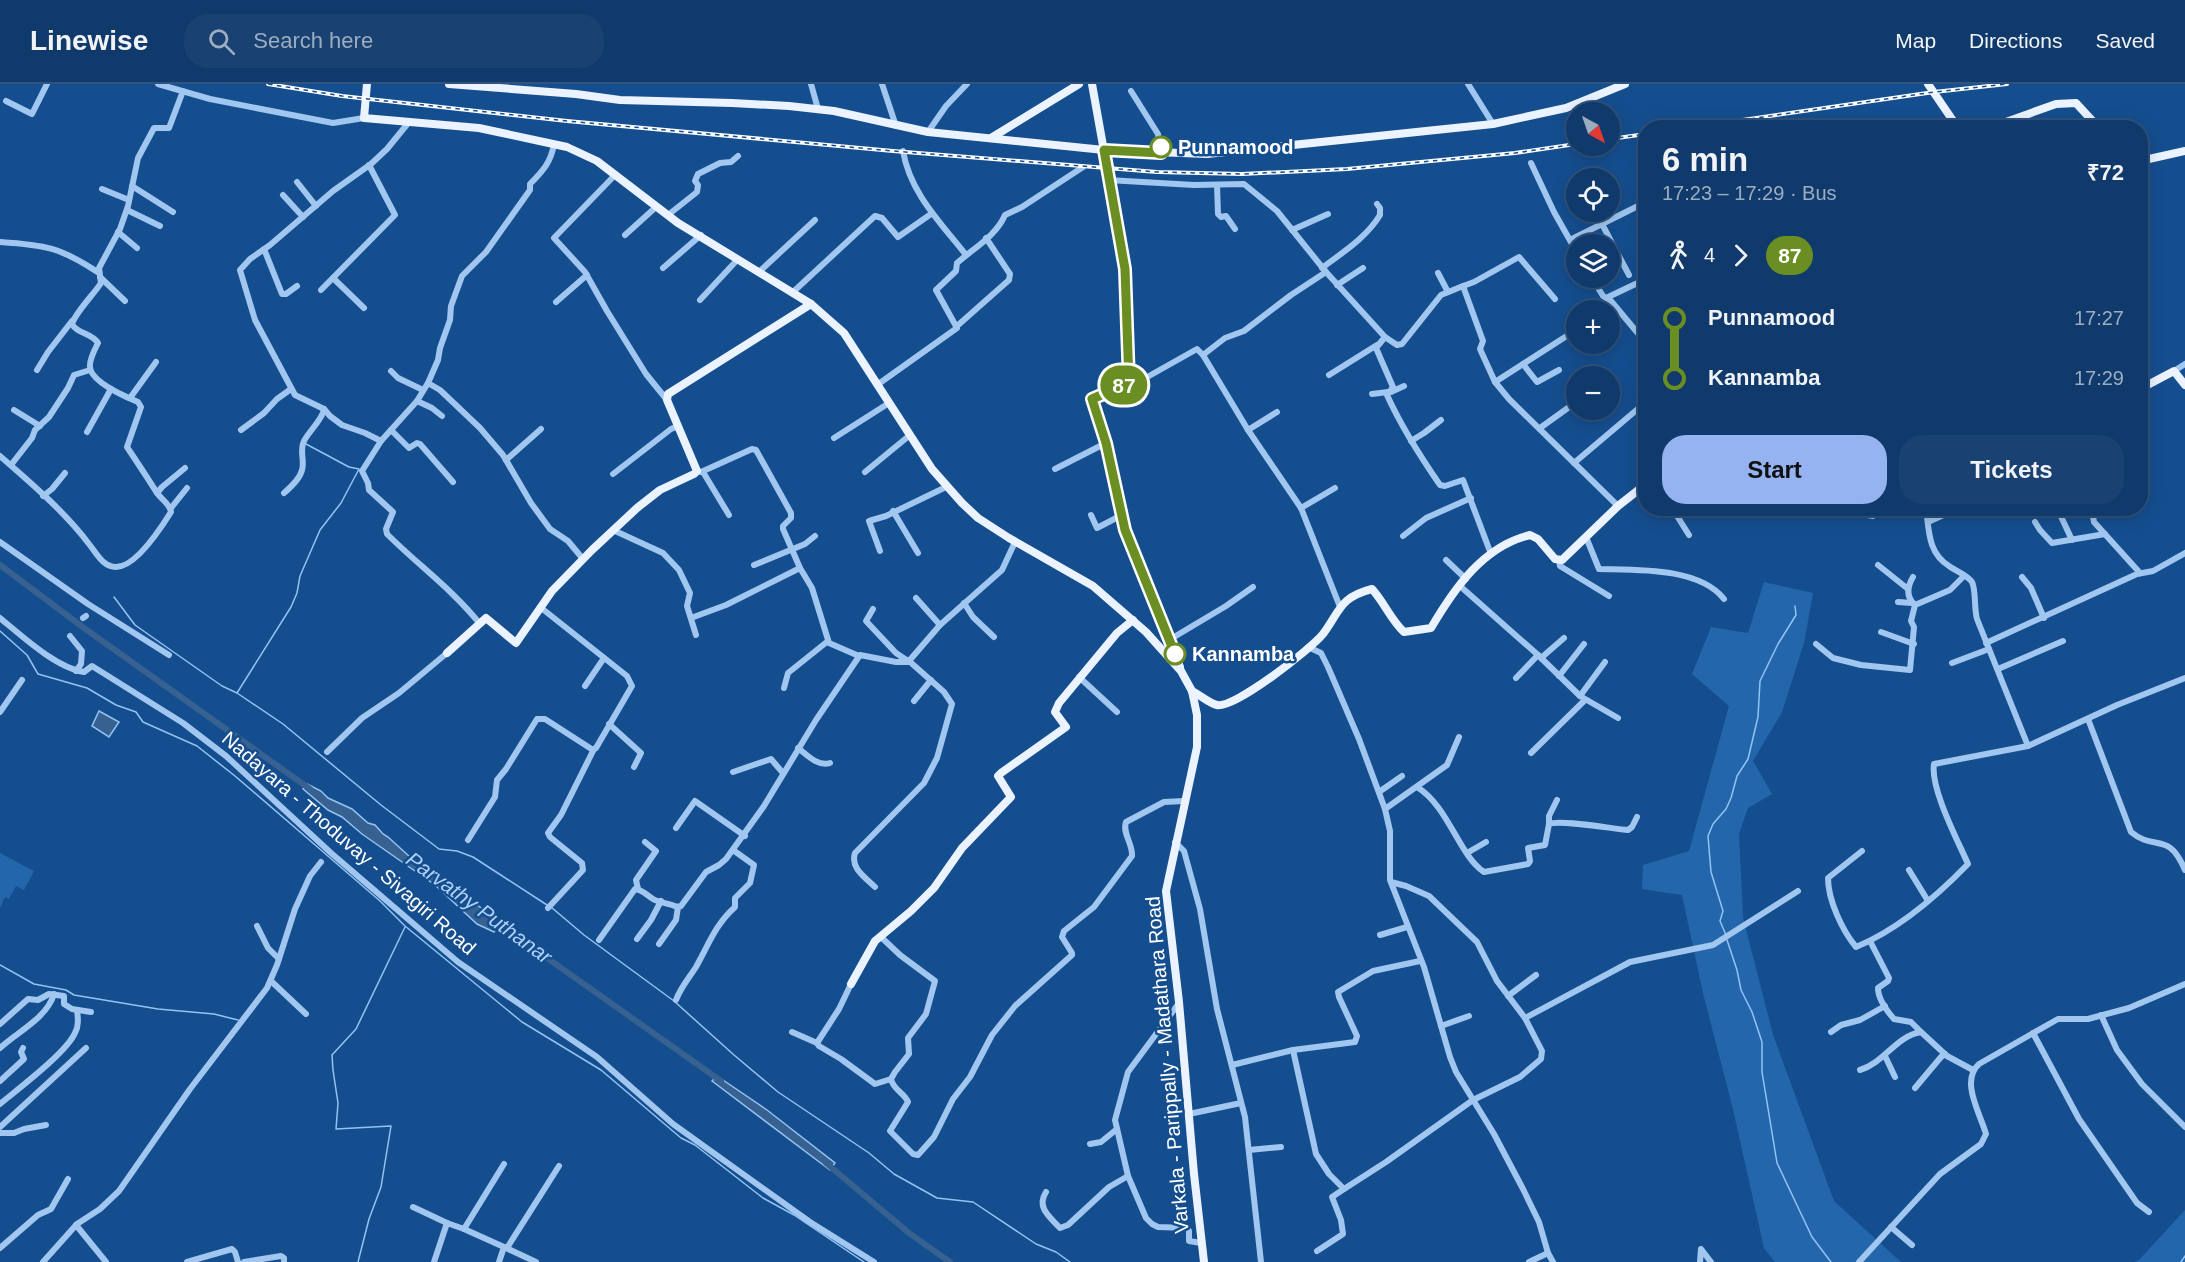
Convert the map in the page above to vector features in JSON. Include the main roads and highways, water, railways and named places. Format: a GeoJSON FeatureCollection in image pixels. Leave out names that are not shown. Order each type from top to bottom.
{"type":"FeatureCollection","features":[{"type":"Feature","properties":{"kind":"main road","name":"Varkala - Parippally - Madathara Road"},"geometry":{"type":"LineString","coordinates":[[367,84],[364,118],[479,128],[567,147],[597,161],[656,207],[811,304],[843,333],[946,487],[978,519],[1093,586],[1133,620],[1181,671],[1192,691],[1197,715],[1197,747],[1166,891],[1204,1262]]}},
{"type":"Feature","properties":{"kind":"main road"},"geometry":{"type":"LineString","coordinates":[[449,84],[576,94],[620,100],[732,103],[818,109],[927,132],[1104,150],[1207,154],[1493,124],[1566,108],[1610,87],[1625,84]]}},
{"type":"Feature","properties":{"kind":"main road"},"geometry":{"type":"LineString","coordinates":[[990,138],[1079,84]]}},
{"type":"Feature","properties":{"kind":"main road"},"geometry":{"type":"LineString","coordinates":[[1092,84],[1125,269],[1129,383],[1092,399],[1106,443],[1125,530],[1181,671]]}},
{"type":"Feature","properties":{"kind":"main road"},"geometry":{"type":"LineString","coordinates":[[1928,84],[1953,120]]}},
{"type":"Feature","properties":{"kind":"main road"},"geometry":{"type":"LineString","coordinates":[[573,85],[576,94]]}},
{"type":"Feature","properties":{"kind":"main road"},"geometry":{"type":"LineString","coordinates":[[2011,120],[2056,104],[2076,103],[2092,120]]}},
{"type":"Feature","properties":{"kind":"main road"},"geometry":{"type":"LineString","coordinates":[[2148,159],[2185,151]]}},
{"type":"Feature","properties":{"kind":"main road"},"geometry":{"type":"LineString","coordinates":[[447,653],[486,618],[516,643],[552,591],[613,530],[660,490],[700,471],[667,400],[668,394],[811,304]]}},
{"type":"Feature","properties":{"kind":"main road"},"geometry":{"type":"LineString","coordinates":[[2148,385],[2174,371],[2185,385]]}},
{"type":"Feature","properties":{"kind":"main road"},"geometry":{"type":"LineString","coordinates":[[1192,691],[1217,705],[1224,704],[1259,686],[1322,635],[1340,607],[1355,593],[1371,590],[1381,598],[1397,626],[1404,632],[1431,628],[1460,586],[1491,554],[1512,541],[1530,535],[1538,539],[1555,559],[1565,558],[1618,506],[1638,490]]}},
{"type":"Feature","properties":{"kind":"main road"},"geometry":{"type":"LineString","coordinates":[[851,984],[865,955],[875,941],[934,888],[962,848],[1011,797],[998,776],[1001,772],[1065,728],[1056,712],[1065,694],[1117,633],[1133,620]]}},
{"type":"Feature","properties":{"kind":"water"},"geometry":{"type":"Polygon","coordinates":[[[99,711],[119,722],[109,737],[92,726],[99,711]]]}},
{"type":"Feature","properties":{"kind":"water"},"geometry":{"type":"Polygon","coordinates":[[[307,784],[321,791],[328,798],[352,809],[368,823],[375,825],[410,857],[433,870],[500,922],[494,932],[477,924],[435,885],[362,834],[342,817],[328,810],[303,789],[307,784]]]}},
{"type":"Feature","properties":{"kind":"water"},"geometry":{"type":"Polygon","coordinates":[[[717,1076],[767,1110],[835,1163],[830,1170],[712,1081],[717,1076]]]}},
{"type":"Feature","properties":{"kind":"waterway"},"geometry":{"type":"LineString","coordinates":[[306,444],[349,467],[359,469],[341,503],[320,530],[300,576],[297,593],[291,607],[237,693],[283,724],[381,805],[439,849],[457,851],[473,857],[547,905]]}},
{"type":"Feature","properties":{"kind":"waterway","name":"Parvathy Puthanar"},"geometry":{"type":"LineString","coordinates":[[0,565],[84,628],[310,789]]}},
{"type":"Feature","properties":{"kind":"waterway"},"geometry":{"type":"LineString","coordinates":[[114,597],[135,625],[222,686],[237,693]]}},
{"type":"Feature","properties":{"kind":"waterway"},"geometry":{"type":"LineString","coordinates":[[1726,935],[1720,921],[1723,911],[1711,872],[1708,836],[1713,824],[1726,809],[1737,776],[1748,759],[1758,717],[1760,681],[1778,644],[1796,615],[1795,606]]}},
{"type":"Feature","properties":{"kind":"waterway"},"geometry":{"type":"LineString","coordinates":[[0,631],[27,655],[38,674],[87,688],[116,705],[136,712],[143,722],[197,746],[380,901],[405,926],[522,1022],[601,1070],[681,1138],[695,1145],[763,1198],[794,1215],[864,1262]]}},
{"type":"Feature","properties":{"kind":"waterway"},"geometry":{"type":"LineString","coordinates":[[551,907],[584,935],[674,1001],[778,1092],[869,1153],[894,1174],[937,1198],[973,1202],[1036,1244],[1056,1252],[1070,1262]]}},
{"type":"Feature","properties":{"kind":"waterway","name":"Parvathy Puthanar"},"geometry":{"type":"LineString","coordinates":[[492,919],[721,1081]]}},
{"type":"Feature","properties":{"kind":"waterway"},"geometry":{"type":"LineString","coordinates":[[358,1262],[369,1219],[381,1187],[391,1126],[336,1129],[338,1103],[332,1055],[356,1029],[405,927]]}},
{"type":"Feature","properties":{"kind":"waterway"},"geometry":{"type":"LineString","coordinates":[[1727,940],[1741,990],[1752,1012],[1762,1042],[1762,1072],[1777,1163],[1812,1237],[1831,1262]]}},
{"type":"Feature","properties":{"kind":"waterway"},"geometry":{"type":"LineString","coordinates":[[0,965],[34,984],[66,990],[74,995],[158,1009],[214,1014],[238,1020]]}},
{"type":"Feature","properties":{"kind":"waterway","name":"Parvathy Puthanar"},"geometry":{"type":"LineString","coordinates":[[826,1163],[909,1233],[950,1262]]}},
{"type":"Feature","properties":{"kind":"waterway"},"geometry":{"type":"LineString","coordinates":[[2181,1262],[2185,1256]]}},
{"type":"Feature","properties":{"kind":"railway"},"geometry":{"type":"LineString","coordinates":[[268,84],[342,96],[567,121],[893,151],[1157,172],[1242,174],[1347,169],[1515,153],[1566,145]]}},
{"type":"Feature","properties":{"kind":"railway"},"geometry":{"type":"LineString","coordinates":[[1743,120],[1934,92],[2007,84]]}},
{"type":"Feature","properties":{"kind":"railway"},"geometry":{"type":"LineString","coordinates":[[1620,138],[1638,135]]}},
{"type":"Feature","properties":{"kind":"place","name":"Punnamood"},"geometry":{"type":"Point","coordinates":[1161,147]}},
{"type":"Feature","properties":{"kind":"place","name":"Kannamba"},"geometry":{"type":"Point","coordinates":[1175,654]}}]}
